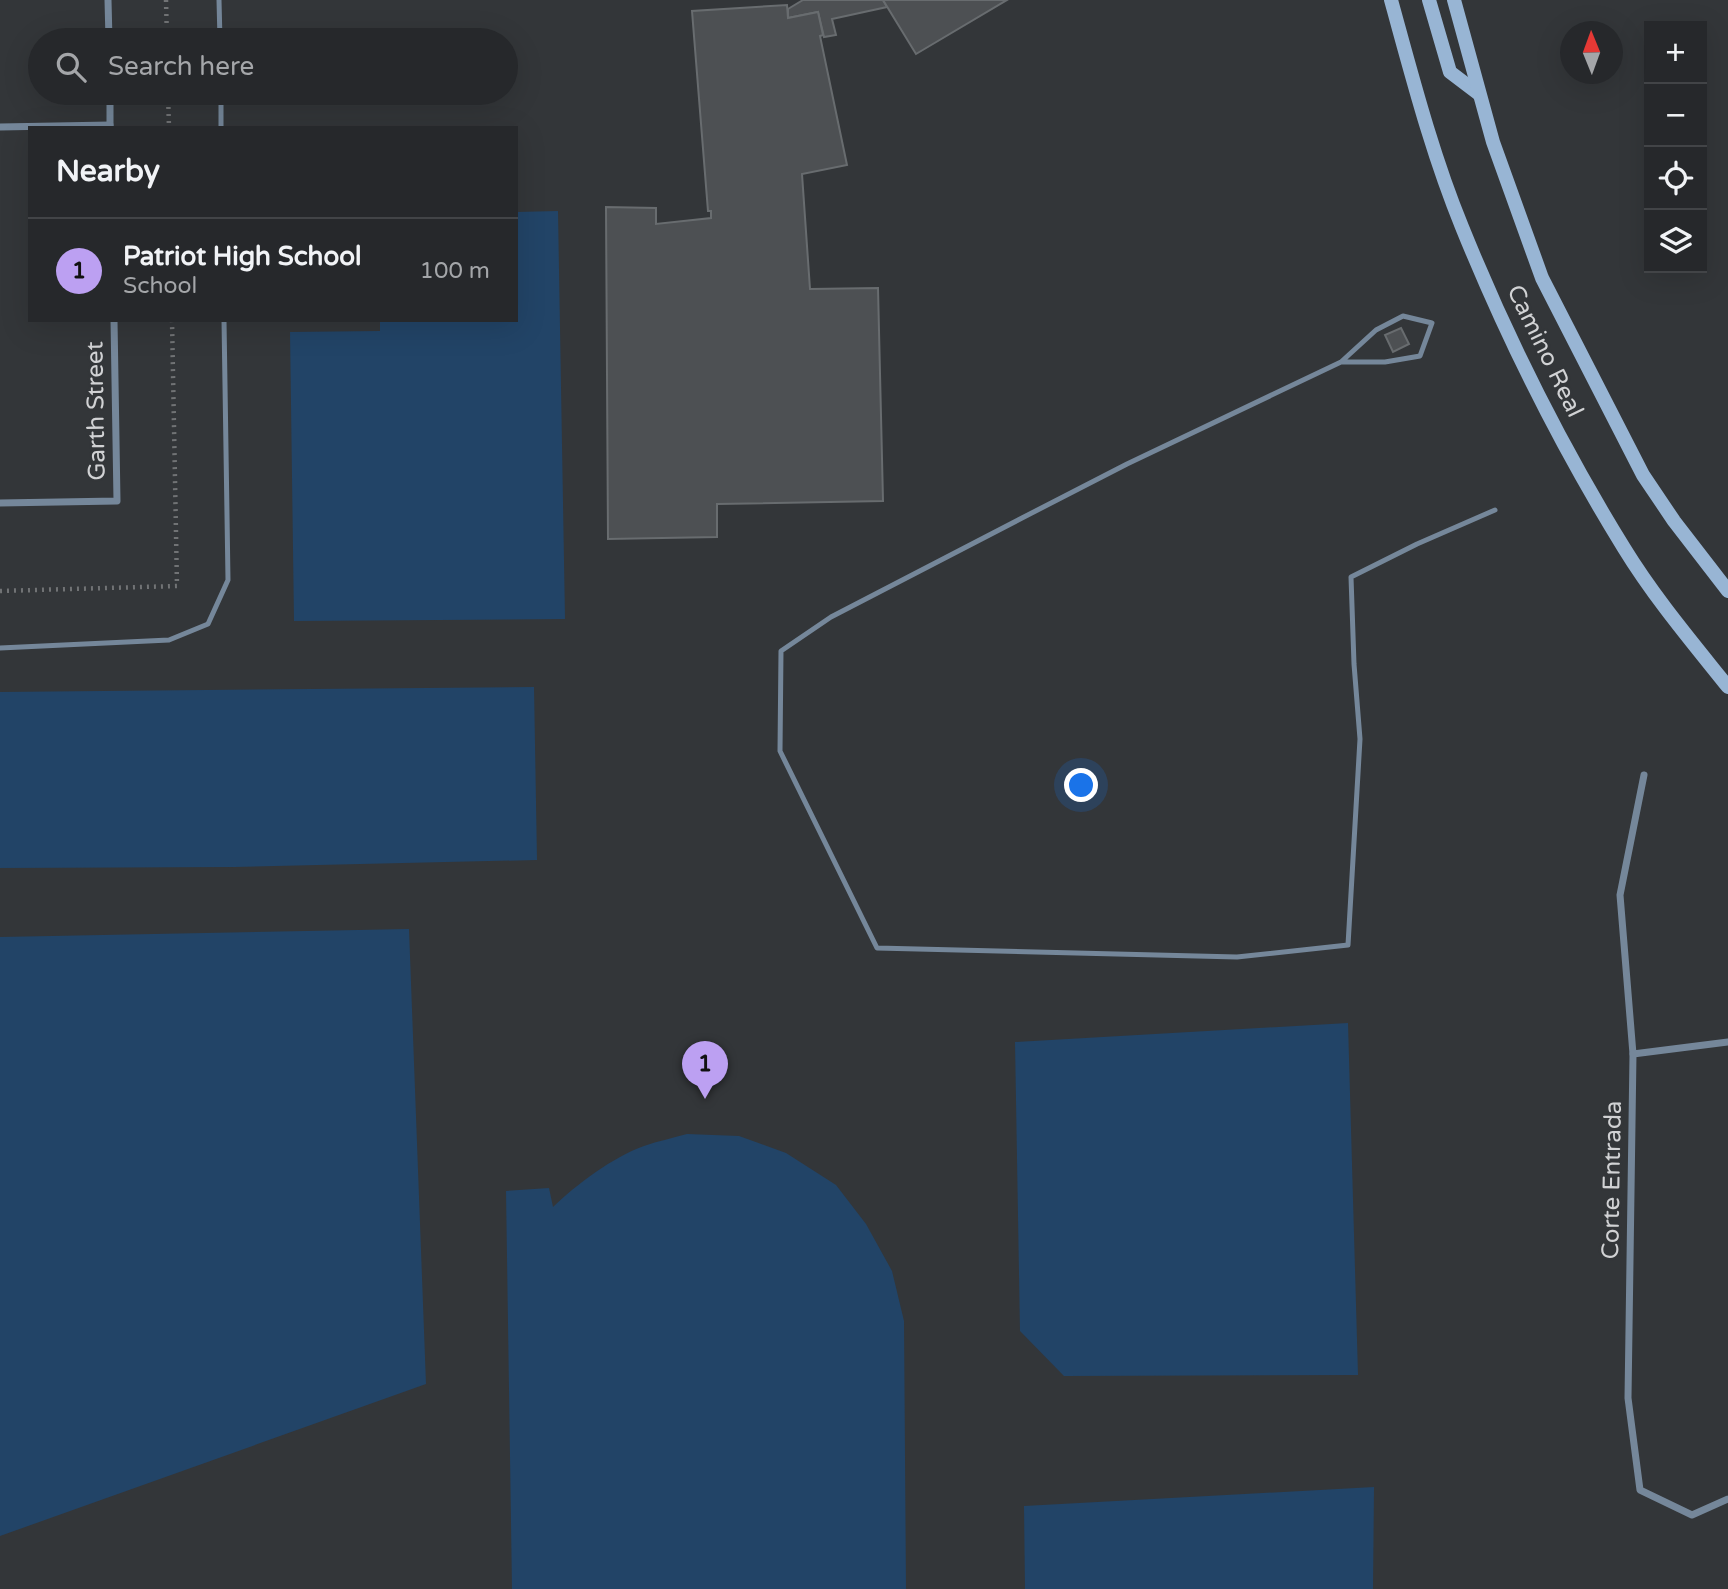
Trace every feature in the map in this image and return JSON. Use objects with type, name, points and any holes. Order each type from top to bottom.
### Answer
[{"type":"main road","name":"Camino Real","points":[[1391,0],[1419,104],[1461,226],[1546,412],[1625,549],[1678,625],[1728,687]]},
{"type":"main road","points":[[1429,0],[1450,72],[1479,94]]},
{"type":"main road","name":"Camino Real","points":[[1454,0],[1493,142],[1542,278],[1643,475],[1728,592]]},
{"type":"street","points":[[108,0],[109,28]]},
{"type":"street","points":[[110,105],[110,126]]},
{"type":"street","points":[[0,127],[28,127]]},
{"type":"street","name":"Garth Street","points":[[0,503],[117,501],[114,322]]},
{"type":"street","name":"Corte Entrada","points":[[1644,775],[1620,895],[1633,1054],[1628,1398],[1640,1490],[1692,1515],[1728,1499]]},
{"type":"street","points":[[1633,1054],[1728,1042]]},
{"type":"lane","points":[[219,0],[220,28]]},
{"type":"lane","points":[[221,105],[221,126]]},
{"type":"lane","points":[[1341,362],[1385,362],[1420,356],[1432,323],[1403,316],[1376,330],[1341,362],[1034,512],[831,617],[781,651],[780,751],[877,948],[1237,957],[1348,945],[1360,739],[1354,664],[1352,577],[1417,544],[1495,510]]},
{"type":"lane","points":[[0,648],[169,640],[208,624],[228,580],[224,322]]},
{"type":"path","points":[[166,0],[167,28]]},
{"type":"path","points":[[168,105],[169,126]]},
{"type":"path","points":[[0,591],[177,586],[172,322]]},
{"type":"shaded area","points":[[558,211],[565,619],[294,621],[290,332],[380,331],[380,322],[518,322],[518,212]]},
{"type":"shaded area","points":[[534,687],[537,860],[234,867],[0,868],[0,692]]},
{"type":"shaded area","points":[[409,929],[426,1384],[0,1536],[0,937]]},
{"type":"shaded area","points":[[1348,1023],[1358,1375],[1064,1376],[1020,1331],[1015,1042]]},
{"type":"shaded area","points":[[687,1134],[739,1136],[786,1153],[836,1185],[866,1224],[892,1271],[904,1321],[906,1589],[512,1589],[506,1191],[549,1188],[553,1207],[584,1180],[620,1157],[644,1146]]},
{"type":"shaded area","points":[[1374,1487],[1373,1589],[1025,1589],[1024,1506]]},
{"type":"building","points":[[803,0],[883,0],[887,7],[832,19],[836,35],[824,37],[818,12],[788,18],[788,9]]},
{"type":"building","points":[[883,0],[1007,0],[916,54]]},
{"type":"building","points":[[787,5],[788,18],[818,12],[823,35],[820,36],[847,165],[802,174],[810,289],[878,288],[883,501],[717,504],[717,537],[608,539],[606,207],[656,208],[656,224],[711,218],[711,211],[708,211],[692,11]]},
{"type":"building","points":[[1401,328],[1409,344],[1393,352],[1385,335]]},
{"type":"place","name":"Patriot High School","points":[[705,1099]]}]
